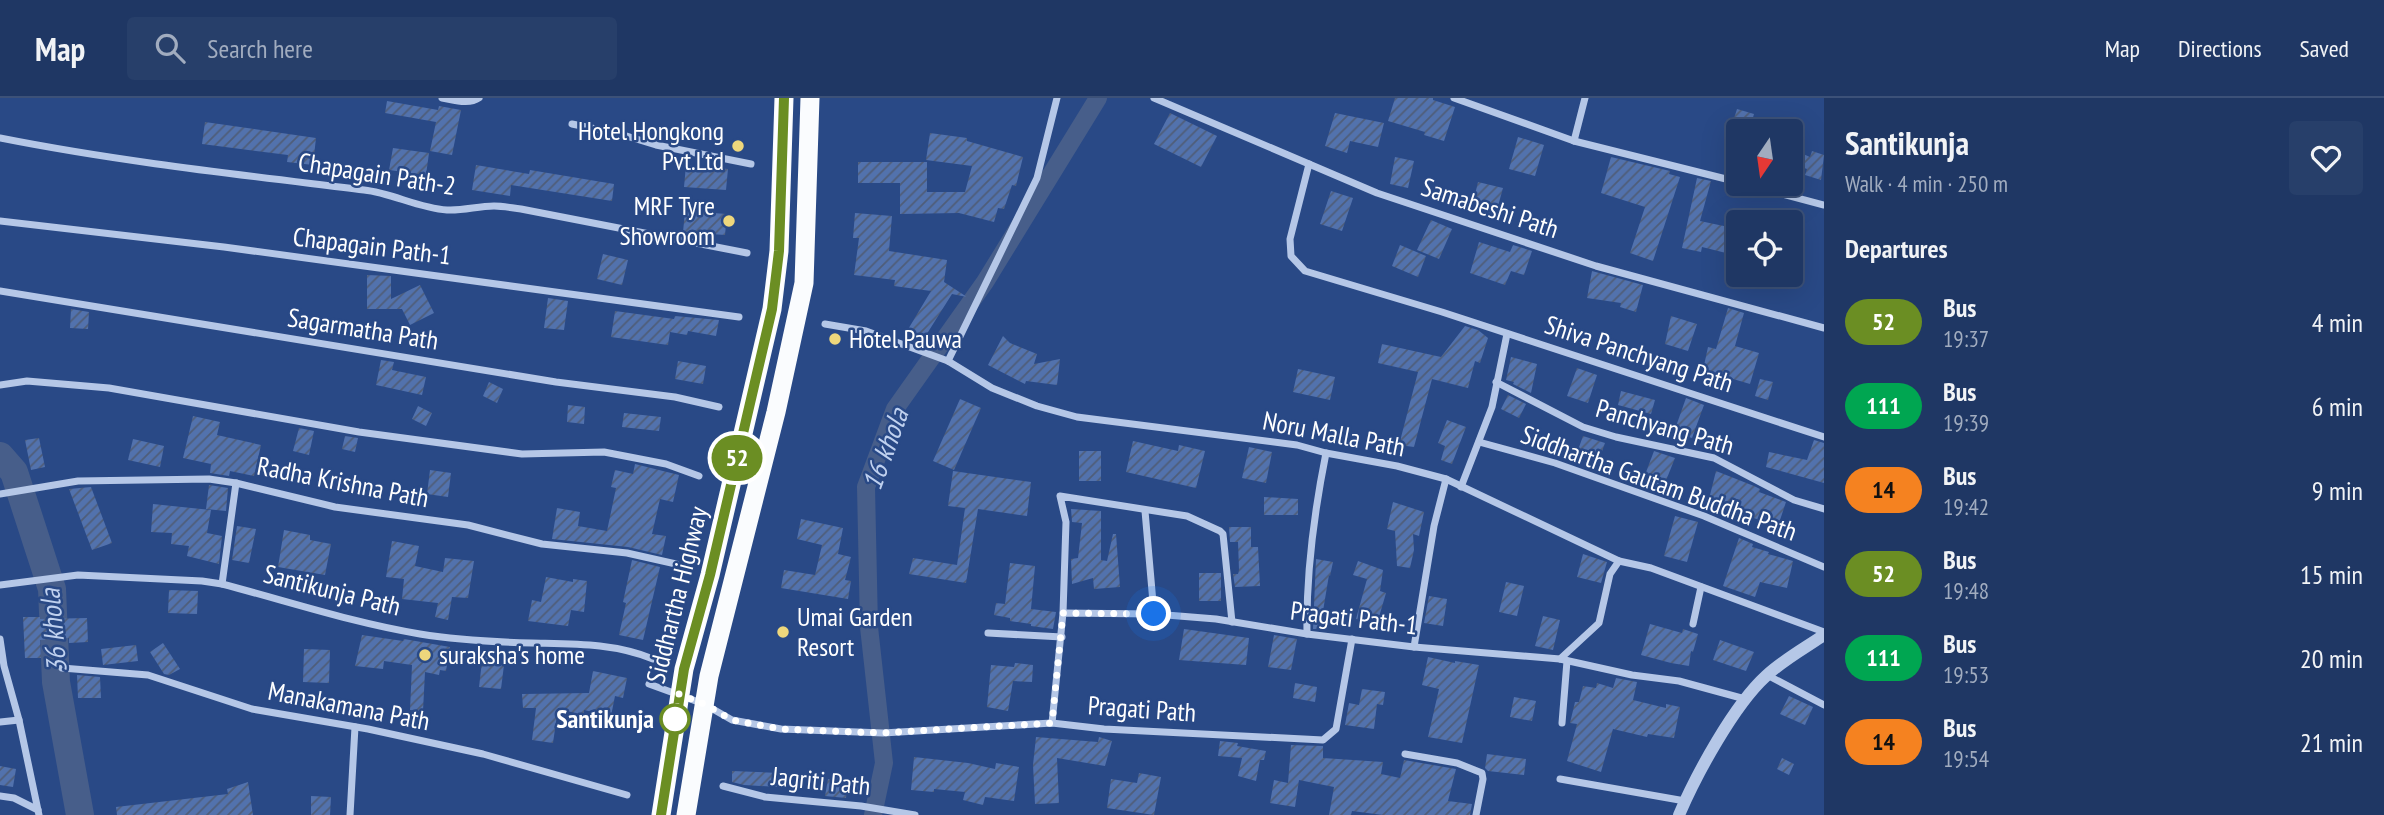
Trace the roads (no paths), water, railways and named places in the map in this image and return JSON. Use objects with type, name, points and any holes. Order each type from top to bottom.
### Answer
[{"type":"highway","name":"Siddhartha Highway","points":[[661,815],[679,694],[772,309],[779,251],[784,98]]},
{"type":"highway","name":"Siddhartha Highway","points":[[686,815],[709,676],[797,321],[804,283],[810,98]]},
{"type":"street","points":[[442,98],[461,101],[476,101],[480,98]]},
{"type":"street","points":[[948,361],[1038,178],[1058,98]]},
{"type":"street","name":"Samabeshi Path","points":[[1154,98],[1377,192],[1597,266],[1824,328]]},
{"type":"street","points":[[1454,98],[1574,141],[1726,179]]},
{"type":"street","points":[[1574,141],[1585,98]]},
{"type":"street","points":[[572,124],[656,145],[751,164]]},
{"type":"street","name":"Chapagain Path-2","points":[[0,138],[136,162],[368,190],[447,210],[493,206],[521,209],[747,253]]},
{"type":"street","name":"Shiva Panchyang Path","points":[[1309,164],[1290,239],[1291,256],[1305,271],[1442,312],[1824,437]]},
{"type":"street","points":[[1790,196],[1824,205]]},
{"type":"street","name":"Chapagain Path-1","points":[[0,221],[158,238],[738,317]]},
{"type":"street","name":"Sagarmatha Path","points":[[0,290],[556,382],[675,397],[719,407]]},
{"type":"street","name":"Noru Malla Path","points":[[825,324],[866,331],[948,361],[992,388],[1037,406],[1077,416],[1297,445],[1446,479],[1619,561],[1651,569],[1824,634]]},
{"type":"street","points":[[1461,487],[1492,407],[1507,334]]},
{"type":"street","points":[[0,385],[27,381],[109,388],[359,432],[522,454],[604,452],[666,464],[699,476]]},
{"type":"street","name":"Panchyang Path","points":[[1496,382],[1583,426],[1616,437],[1714,458],[1794,500],[1824,509]]},
{"type":"street","name":"Siddhartha Gautam Buddha Path","points":[[1479,442],[1555,463],[1691,511],[1824,567]]},
{"type":"street","points":[[1307,634],[1310,545],[1326,453]]},
{"type":"street","name":"Radha Krishna Path","points":[[0,494],[78,481],[209,479],[236,482],[335,507],[468,525],[542,544],[627,553],[676,564]]},
{"type":"street","points":[[1414,647],[1434,526],[1446,479]]},
{"type":"street","points":[[222,584],[236,482]]},
{"type":"street","points":[[1052,723],[1063,613],[1066,522],[1060,496],[1187,516],[1220,531],[1223,534],[1232,622]]},
{"type":"street","points":[[1145,510],[1154,614]]},
{"type":"street","points":[[1562,723],[1564,660],[1599,623],[1610,574],[1619,561]]},
{"type":"street","name":"Santikunja Path","points":[[0,585],[78,575],[222,584],[420,634],[481,641],[601,645],[653,660]]},
{"type":"street","points":[[1693,624],[1701,587]]},
{"type":"street","name":"Pragati Path-1","points":[[1063,613],[1154,614],[1414,647],[1564,660],[1632,675],[1679,681],[1745,699]]},
{"type":"street","points":[[988,633],[1062,637]]},
{"type":"street","points":[[1679,815],[1685,800],[1745,699],[1767,675],[1824,634]]},
{"type":"street","points":[[0,639],[2,666],[19,720],[39,813]]},
{"type":"street","name":"Pragati Path","points":[[649,684],[704,704],[732,720],[781,729],[883,733],[1052,723],[1104,729],[1323,740],[1336,729],[1352,639]]},
{"type":"street","name":"Manakamana Path","points":[[62,668],[149,675],[252,709],[483,754],[626,795]]},
{"type":"street","points":[[1767,675],[1824,705]]},
{"type":"street","points":[[0,722],[19,720]]},
{"type":"street","points":[[350,815],[355,727]]},
{"type":"street","points":[[1405,754],[1457,763],[1482,773],[1476,815]]},
{"type":"street","points":[[1560,779],[1685,800]]},
{"type":"street","name":"Jagriti Path","points":[[723,786],[765,797],[861,806],[915,815]]},
{"type":"street","points":[[0,796],[14,798],[39,813]]},
{"type":"waterway","name":"16 khola","points":[[873,815],[884,763],[869,627],[866,487],[895,409],[985,282],[1098,98]]},
{"type":"waterway","name":"36 khola","points":[[0,456],[14,472],[52,589],[56,682],[80,815]]},
{"type":"place","name":"Hotel Hongkong Pvt.Ltd","points":[[738,146]]},
{"type":"place","name":"MRF Tyre Showroom","points":[[729,221]]},
{"type":"place","name":"Hotel Pauwa","points":[[835,339]]},
{"type":"place","name":"Umai Garden Resort","points":[[783,632]]},
{"type":"place","name":"suraksha's home","points":[[425,655]]},
{"type":"place","name":"Santikunja","points":[[675,719]]}]
